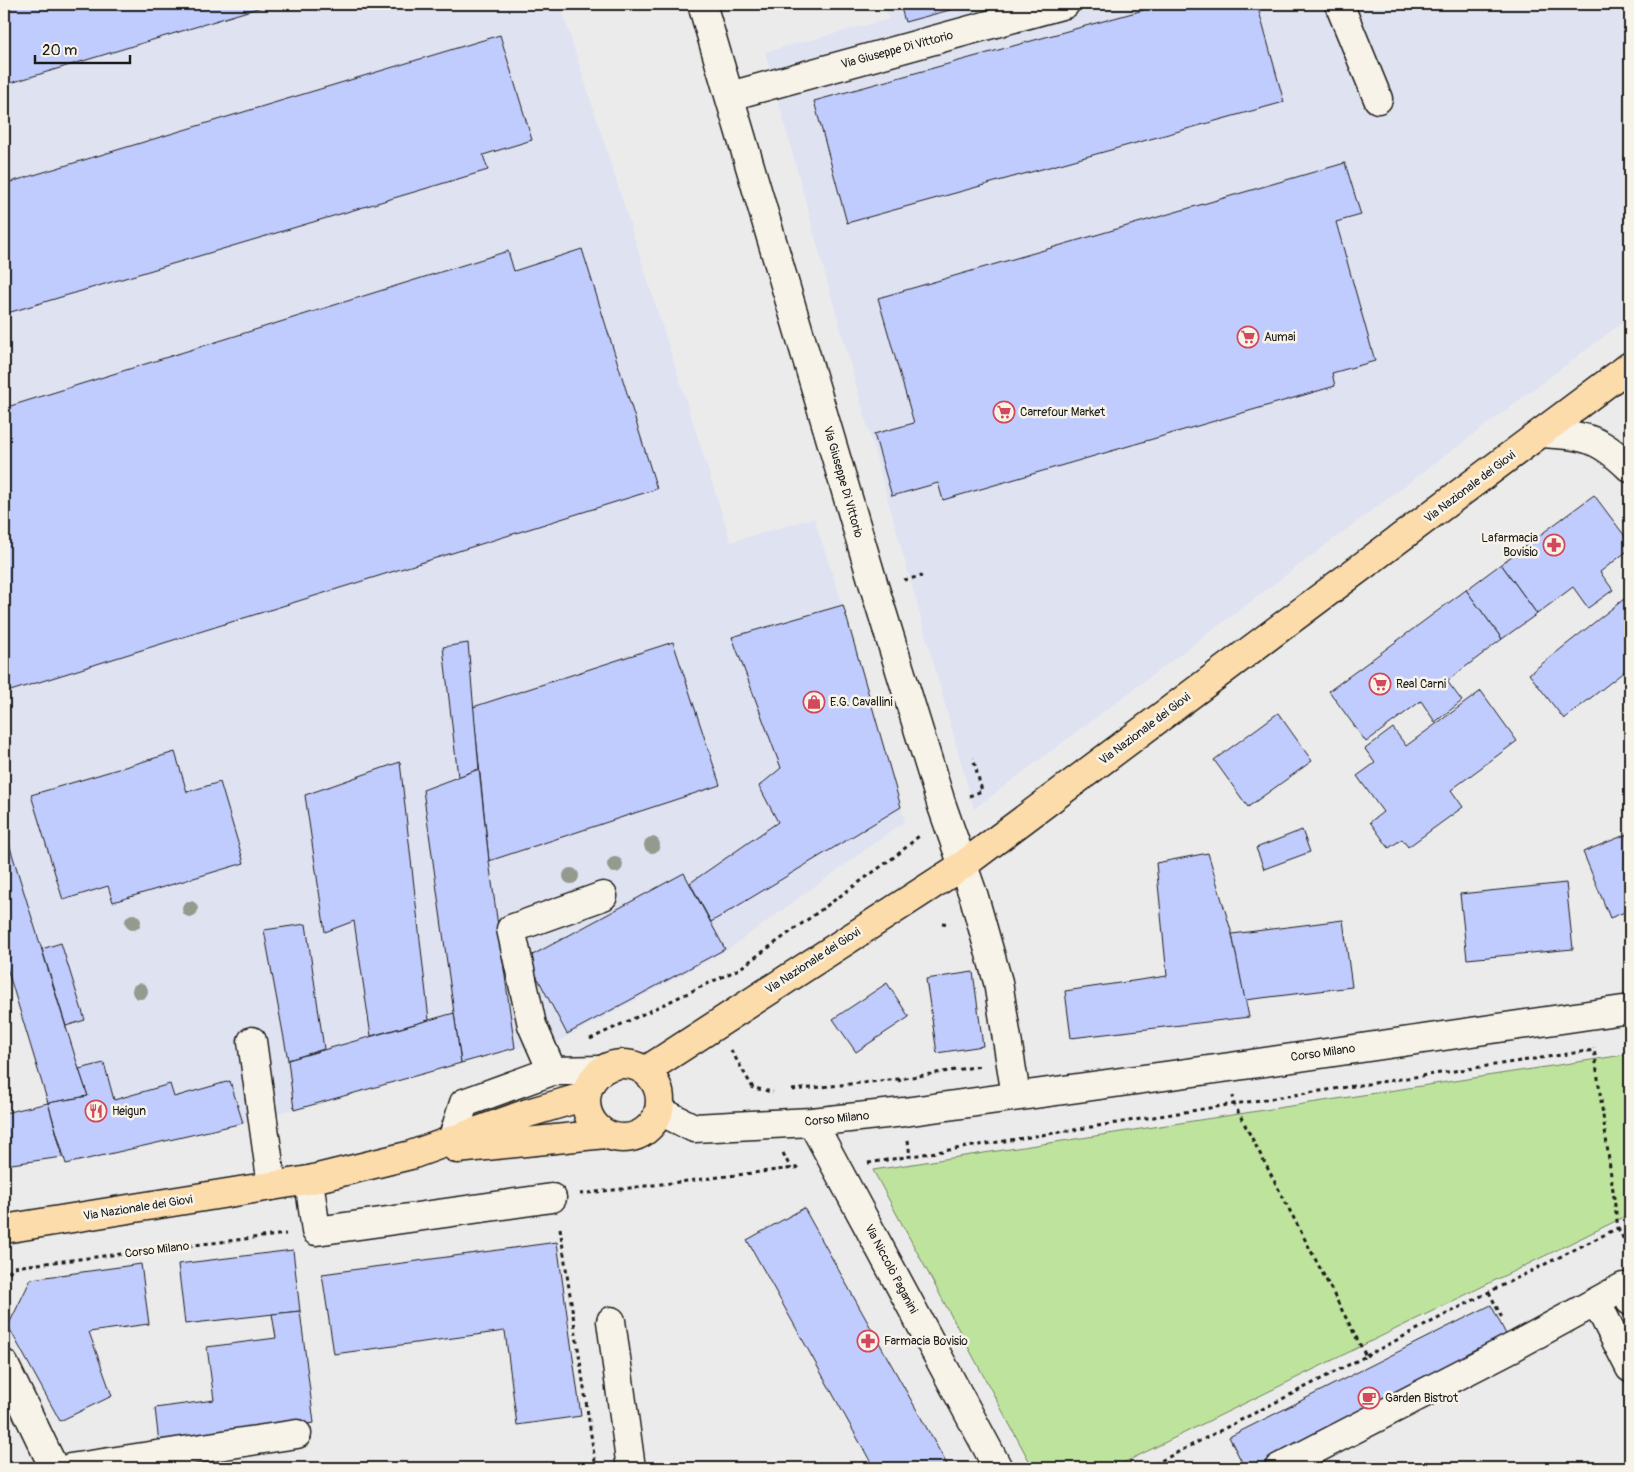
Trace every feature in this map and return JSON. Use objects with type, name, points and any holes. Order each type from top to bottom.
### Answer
[{"type":"main road","name":"Via Nazionale dei Giovi","points":[[645,1071],[963,865],[1543,433],[1630,366]]},
{"type":"main road","points":[[616,1065],[631,1065],[645,1071],[654,1078],[661,1100],[660,1111],[652,1126],[638,1136],[621,1139],[599,1130],[590,1118],[587,1110],[586,1096],[592,1081],[602,1070],[616,1065]]},
{"type":"main road","name":"Via Nazionale dei Giovi","points":[[4,1229],[309,1180],[411,1155],[528,1113],[586,1096]]},
{"type":"main road","name":"Via Nazionale dei Giovi","points":[[411,1155],[605,1134]]},
{"type":"street","name":"Via Giuseppe Di Vittorio","points":[[702,4],[874,586],[934,781],[963,865]]},
{"type":"street","name":"Via Giuseppe Di Vittorio","points":[[730,96],[1065,4]]},
{"type":"street","points":[[1339,4],[1378,98]]},
{"type":"street","points":[[1543,433],[1576,435],[1596,441],[1615,453],[1630,468]]},
{"type":"street","points":[[963,865],[998,982],[1016,1096]]},
{"type":"street","points":[[552,1071],[532,1024],[511,929],[603,896]]},
{"type":"street","name":"Corso Milano","points":[[660,1111],[694,1128],[812,1122],[904,1112],[1230,1067],[1630,1009]]},
{"type":"street","points":[[252,1041],[272,1186]]},
{"type":"street","points":[[452,1140],[464,1103],[552,1071],[602,1070]]},
{"type":"street","name":"Via Niccolò Paganini","points":[[812,1122],[998,1468]]},
{"type":"street","points":[[309,1180],[316,1231],[563,1196]]},
{"type":"street","points":[[1279,1468],[1515,1346],[1623,1287],[1629,1297],[1302,1468]]},
{"type":"street","points":[[1600,1312],[1630,1368]]},
{"type":"street","points":[[611,1321],[631,1468]]},
{"type":"street","points":[[4,1364],[54,1468]]},
{"type":"street","points":[[70,1468],[297,1434]]},
{"type":"path","points":[[586,1040],[739,969],[897,855]]},
{"type":"path","points":[[942,923],[954,925]]},
{"type":"path","points":[[1589,1014],[1618,1228],[1630,1252]]},
{"type":"path","points":[[728,1045],[753,1088],[776,1092]]},
{"type":"path","points":[[863,1164],[1234,1104],[1594,1050]]},
{"type":"path","points":[[910,1157],[899,1079],[986,1065]]},
{"type":"path","points":[[1230,1067],[1234,1104],[1366,1356]]},
{"type":"path","points":[[563,1196],[791,1169]]},
{"type":"path","points":[[559,1226],[596,1468]]},
{"type":"path","points":[[1147,1468],[1489,1292],[1618,1228]]},
{"type":"path","name":"Corso Milano","points":[[4,1279],[14,1267],[316,1231]]},
{"type":"shaded area","points":[[4,4],[560,4],[731,542],[814,518],[843,605],[905,821],[726,951],[554,1044],[515,1048],[243,1123],[66,1164],[4,958]]},
{"type":"shaded area","points":[[884,4],[1630,4],[1630,317],[974,809],[765,52],[889,19]]},
{"type":"green space","points":[[1630,1054],[1630,1214],[1113,1468],[1033,1468],[873,1170]]},
{"type":"building","points":[[4,4],[271,4],[4,85]]},
{"type":"building","points":[[900,4],[972,4],[905,22]]},
{"type":"building","points":[[1165,4],[1257,4],[1284,102],[847,223],[814,101]]},
{"type":"building","points":[[500,35],[532,140],[483,155],[488,170],[4,314],[4,184]]},
{"type":"building","points":[[1345,163],[1361,215],[1336,222],[1375,361],[1332,373],[1335,386],[943,500],[938,483],[892,496],[874,434],[914,423],[878,298]]},
{"type":"building","points":[[582,249],[657,489],[4,693],[4,408],[508,251],[514,271]]},
{"type":"building","points":[[1594,495],[1630,543],[1630,549],[1600,572],[1613,590],[1588,608],[1573,587],[1537,614],[1501,564]]},
{"type":"building","points":[[1501,564],[1537,614],[1502,639],[1466,590]]},
{"type":"building","points":[[1466,590],[1502,639],[1447,681],[1462,701],[1435,722],[1421,701],[1366,742],[1329,691]]},
{"type":"building","points":[[1624,599],[1630,608],[1630,667],[1564,719],[1529,674]]},
{"type":"building","name":"E.G. Cavallini","points":[[843,605],[901,807],[711,922],[690,883],[778,822],[759,786],[781,768],[732,637]]},
{"type":"building","points":[[673,642],[720,785],[489,861],[473,707]]},
{"type":"building","points":[[468,643],[479,769],[458,777],[443,647]]},
{"type":"building","points":[[1481,691],[1517,741],[1451,790],[1463,807],[1408,847],[1402,839],[1389,848],[1370,822],[1383,812],[1357,776],[1375,763],[1365,749],[1393,728],[1406,746]]},
{"type":"building","points":[[1278,713],[1312,761],[1248,807],[1214,760]]},
{"type":"building","points":[[175,752],[187,792],[220,782],[244,863],[113,902],[108,886],[63,900],[31,795]]},
{"type":"building","points":[[400,762],[429,1020],[371,1036],[354,921],[325,932],[305,795]]},
{"type":"building","points":[[479,769],[489,861],[515,1048],[461,1063],[423,790]]},
{"type":"building","points":[[4,828],[88,1096],[48,1103],[4,958]]},
{"type":"building","points":[[1302,830],[1310,852],[1264,869],[1256,848]]},
{"type":"building","points":[[1630,833],[1630,910],[1610,918],[1583,852]]},
{"type":"building","points":[[1208,853],[1232,934],[1249,1017],[1071,1038],[1065,991],[1167,976],[1156,863]]},
{"type":"building","points":[[684,873],[725,949],[567,1034],[527,958]]},
{"type":"building","points":[[1566,883],[1573,949],[1467,959],[1460,894]]},
{"type":"building","points":[[1343,920],[1352,987],[1245,1000],[1232,934]]},
{"type":"building","points":[[306,924],[324,1049],[288,1060],[264,930]]},
{"type":"building","points":[[61,943],[85,1020],[66,1026],[42,949]]},
{"type":"building","points":[[973,972],[983,1046],[937,1053],[926,979]]},
{"type":"building","points":[[887,983],[909,1017],[856,1052],[833,1019]]},
{"type":"building","points":[[454,1013],[461,1063],[294,1110],[288,1060]]},
{"type":"building","points":[[104,1063],[114,1100],[170,1084],[174,1097],[230,1081],[243,1123],[66,1164],[48,1103],[88,1096],[79,1069]]},
{"type":"building","points":[[48,1103],[63,1157],[4,1165],[4,1113]]},
{"type":"building","points":[[804,1208],[949,1468],[874,1468],[747,1240]]},
{"type":"building","points":[[557,1242],[581,1416],[517,1425],[505,1331],[334,1354],[322,1274]]},
{"type":"building","points":[[293,1250],[300,1311],[185,1324],[178,1264]]},
{"type":"building","points":[[141,1264],[149,1324],[89,1332],[112,1396],[60,1421],[8,1326],[31,1279]]},
{"type":"building","points":[[1491,1305],[1511,1344],[1265,1468],[1245,1468],[1229,1437]]},
{"type":"building","points":[[300,1311],[314,1423],[159,1443],[155,1408],[214,1400],[207,1347],[276,1338],[272,1314]]},
{"type":"place","name":"Aumai","points":[[1248,337]]},
{"type":"place","name":"Carrefour Market","points":[[1004,412]]},
{"type":"place","name":"Lafarmacia Bovisio","points":[[1554,545]]},
{"type":"place","name":"Real Carni","points":[[1380,684]]},
{"type":"place","name":"E.G. Cavallini","points":[[814,702]]},
{"type":"place","name":"Heigun","points":[[96,1111]]},
{"type":"place","name":"Farmacia Bovisio","points":[[868,1341]]},
{"type":"place","name":"Garden Bistrot","points":[[1369,1398]]}]
